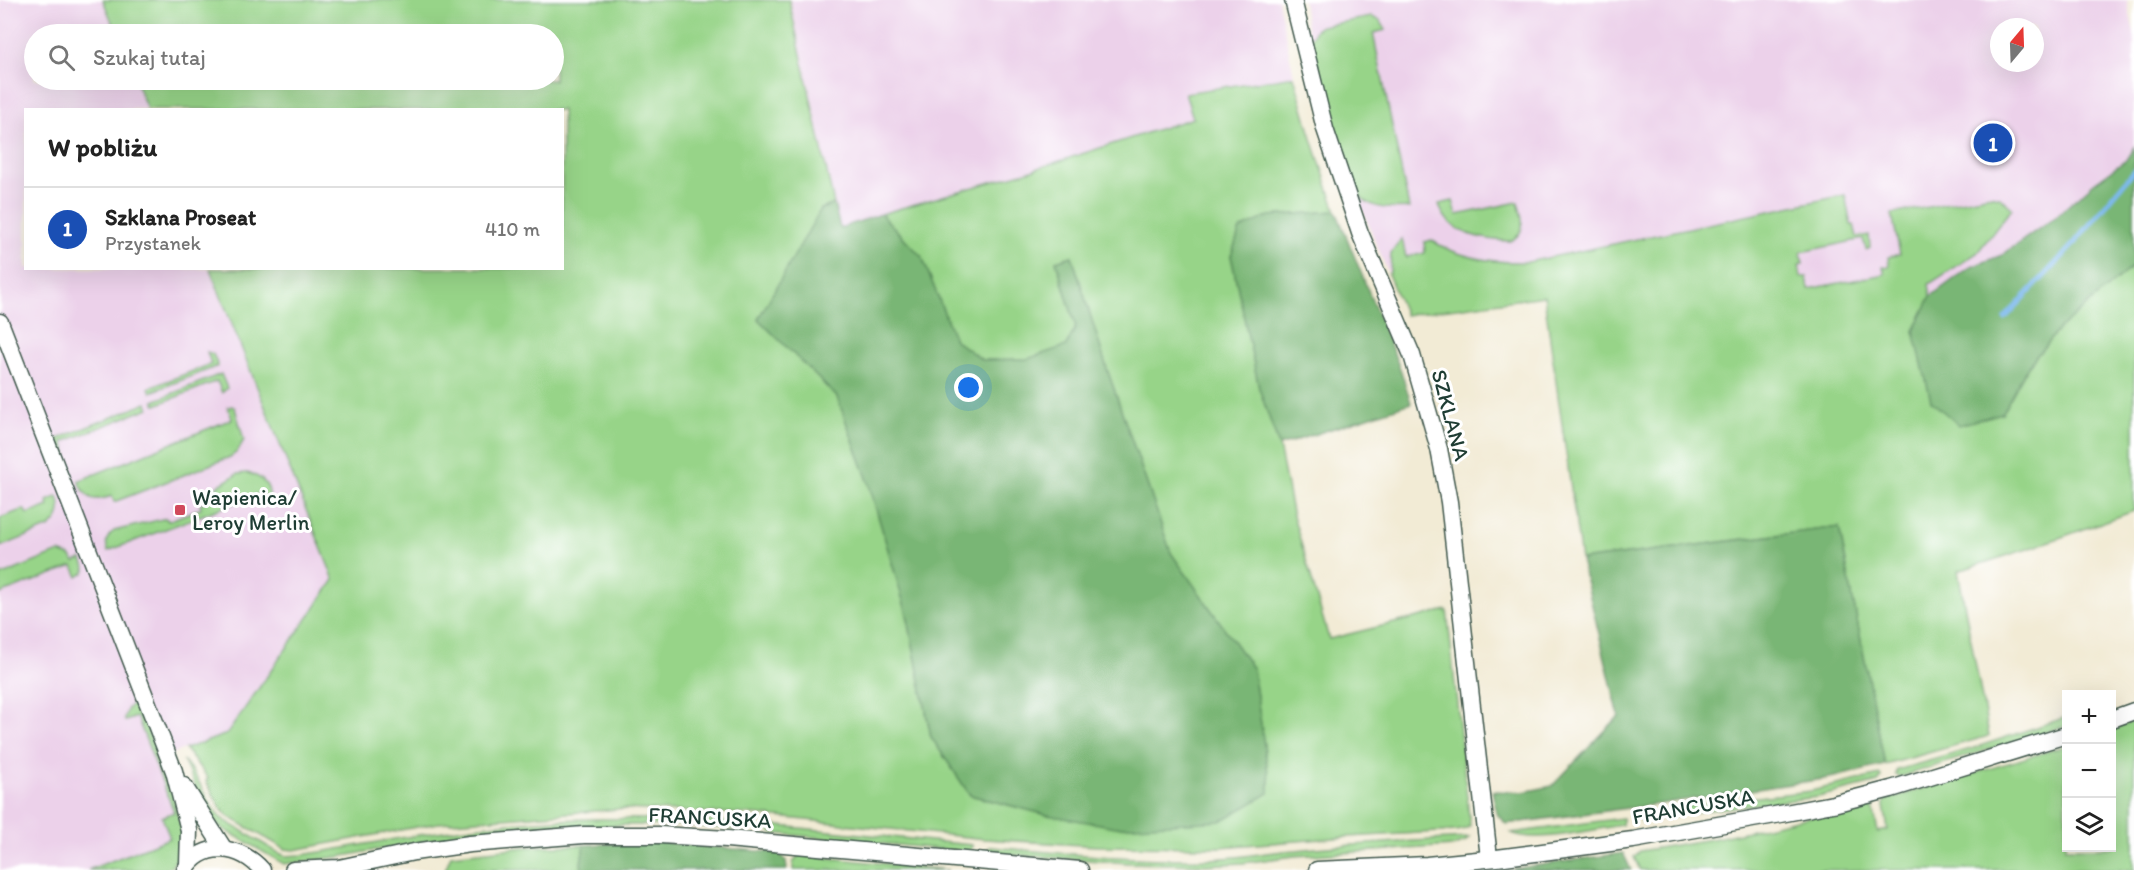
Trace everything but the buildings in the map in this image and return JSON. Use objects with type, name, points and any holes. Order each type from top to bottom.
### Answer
[{"type":"street","name":"SZKLANA","points":[[1293,0],[1328,140],[1360,233],[1412,355],[1439,449],[1449,502],[1490,858]]},
{"type":"street","points":[[0,322],[174,771],[189,830],[186,867]]},
{"type":"street","points":[[2116,718],[2134,711]]},
{"type":"street","name":"FRANCUSKA","points":[[1317,870],[1427,865],[1633,840],[1833,804],[1891,789],[2062,737]]},
{"type":"street","points":[[174,771],[224,849]]},
{"type":"street","name":"FRANCUSKA","points":[[293,870],[336,869],[414,852],[470,844],[584,835],[727,838],[1080,870]]},
{"type":"street","points":[[186,867],[198,856],[210,850],[224,849],[239,852],[253,860],[262,870]]},
{"type":"shaded area","points":[[0,0],[103,0],[113,24],[24,24],[24,90],[139,90],[147,108],[24,108],[24,270],[210,270],[334,580],[227,734],[159,758],[180,821],[172,866],[164,870],[0,870]]},
{"type":"shaded area","points":[[790,0],[1278,0],[1294,76],[1185,93],[1193,118],[1029,171],[840,228]]},
{"type":"shaded area","points":[[1303,0],[2127,0],[2134,33],[2134,147],[2126,160],[2094,183],[2054,218],[2002,255],[1969,268],[1814,404],[1754,256],[1405,315],[1355,191],[1334,129],[1306,22]]},
{"type":"green space","points":[[103,0],[789,0],[834,204],[821,209],[759,319],[837,397],[867,478],[907,614],[931,737],[970,795],[1047,815],[1268,793],[1269,780],[1253,669],[1171,553],[1107,369],[1072,256],[1056,261],[1076,327],[1066,347],[1028,359],[982,360],[955,340],[922,257],[881,214],[1029,171],[1193,118],[1185,93],[1294,76],[1336,211],[1269,216],[1231,256],[1259,388],[1279,446],[1292,512],[1329,639],[1447,610],[1470,826],[1457,831],[1220,847],[1097,846],[985,839],[749,814],[621,809],[438,823],[294,850],[285,849],[229,817],[221,809],[206,781],[208,778],[185,749],[227,734],[334,580],[210,270],[564,270],[564,108],[147,108],[139,90],[564,90],[564,24],[113,24]]},
{"type":"green space","points":[[1372,17],[1380,20],[1386,30],[1373,33],[1409,208],[1392,209],[1375,206],[1364,200],[1356,190],[1340,150],[1311,39],[1315,30],[1321,26]]},
{"type":"green space","points":[[2134,147],[2134,265],[2059,329],[2028,366],[2002,413],[1959,425],[1931,401],[1914,331],[1931,296],[1969,268],[2002,255],[2054,218],[2094,183],[2126,160]]},
{"type":"green space","points":[[1845,195],[1851,225],[1854,225],[1857,237],[1869,235],[1870,248],[1866,250],[1863,239],[1801,252],[1803,264],[1799,265],[1801,277],[1807,277],[1809,289],[1885,274],[1883,267],[1889,266],[1888,257],[1900,254],[1892,214],[1991,195],[2000,197],[2012,208],[1977,253],[1929,284],[1931,296],[1914,331],[2002,413],[2028,366],[2059,329],[2134,265],[2134,511],[2034,547],[1958,571],[1989,736],[1885,765],[1839,527],[1581,560],[1544,296],[1405,315],[1388,274],[1391,253],[1402,239],[1406,257],[1425,253],[1424,242],[1431,240],[1465,256],[1503,262],[1528,262]]},
{"type":"green space","points":[[1453,201],[1457,215],[1518,202],[1522,219],[1519,234],[1510,241],[1478,237],[1458,229],[1443,214],[1439,204]]},
{"type":"green space","points":[[834,204],[840,228],[881,214],[922,257],[955,340],[982,360],[1027,359],[1066,346],[1076,327],[1056,261],[1072,256],[1107,369],[1171,553],[1253,669],[1269,793],[1221,821],[1116,827],[1047,815],[970,795],[931,737],[907,614],[867,478],[837,397],[758,319],[821,209]]},
{"type":"green space","points":[[1336,211],[1401,371],[1411,403],[1279,446],[1259,388],[1231,256],[1240,229],[1269,216]]},
{"type":"green space","points":[[207,352],[213,354],[218,366],[151,392],[149,388],[211,364]]},
{"type":"green space","points":[[221,374],[227,388],[222,393],[217,381],[156,405],[154,401]]},
{"type":"green space","points":[[147,403],[149,408],[63,442],[67,453],[60,452],[55,440]]},
{"type":"green space","points":[[228,407],[235,408],[244,440],[237,452],[230,457],[114,502],[112,496],[95,499],[87,496],[78,481],[232,419]]},
{"type":"green space","points":[[247,473],[265,483],[269,492],[267,504],[263,492],[108,551],[107,540],[114,531],[166,518],[168,521],[201,508],[200,504],[210,499],[208,492],[237,474]]},
{"type":"green space","points":[[58,496],[60,513],[50,527],[0,547],[0,518],[24,509],[27,514],[49,506],[47,501]]},
{"type":"green space","points":[[1839,527],[1885,765],[1830,778],[1506,824],[1497,814],[1492,791],[1523,792],[1552,786],[1619,716],[1581,560]]},
{"type":"green space","points":[[59,552],[70,556],[75,562],[82,559],[86,570],[84,573],[78,577],[73,566],[0,594],[0,576]]},
{"type":"green space","points":[[132,705],[137,706],[140,710],[173,796],[183,836],[181,851],[172,866],[164,870],[88,870],[170,838],[162,817],[174,812],[137,717],[125,721],[124,718],[128,708]]},
{"type":"green space","points":[[2062,718],[2062,727],[1899,777],[1896,775],[1897,770],[1971,749]]},
{"type":"green space","points":[[2134,721],[2134,870],[1640,870],[1634,857],[1640,851],[1717,838],[1868,804],[1873,806],[1878,832],[1888,830],[1885,800],[2062,747],[2062,852],[2116,852],[2116,728]]},
{"type":"green space","points":[[183,760],[194,773],[221,818],[285,856],[510,823],[571,819],[631,819],[753,824],[750,830],[678,825],[618,825],[508,830],[446,837],[338,857],[284,864],[220,827],[202,801]]},
{"type":"green space","points":[[1880,775],[1882,777],[1878,782],[1818,797],[1700,811],[1641,822],[1639,817],[1678,808],[1811,791]]},
{"type":"green space","points":[[1622,818],[1622,825],[1565,835],[1535,837],[1512,833]]},
{"type":"green space","points":[[769,825],[972,845],[971,852],[771,833]]},
{"type":"green space","points":[[1469,838],[1454,846],[1294,856],[1243,863],[1205,865],[1128,863],[988,853],[987,850],[990,847],[1127,858],[1209,859],[1339,846]]},
{"type":"green space","points":[[658,842],[780,853],[786,861],[787,870],[582,870],[584,845]]},
{"type":"green space","points":[[584,845],[582,870],[445,870],[451,855],[524,847]]},
{"type":"green space","points":[[1623,853],[1631,870],[1513,870],[1513,869]]},
{"type":"green space","points":[[799,855],[948,870],[793,870],[793,863]]},
{"type":"waterway","points":[[2005,318],[2072,246],[2134,171]]},
{"type":"place","name":"Szklana Proseat","points":[[1993,143]]},
{"type":"place","name":"Wapienica/ Leroy Merlin","points":[[180,510]]}]
